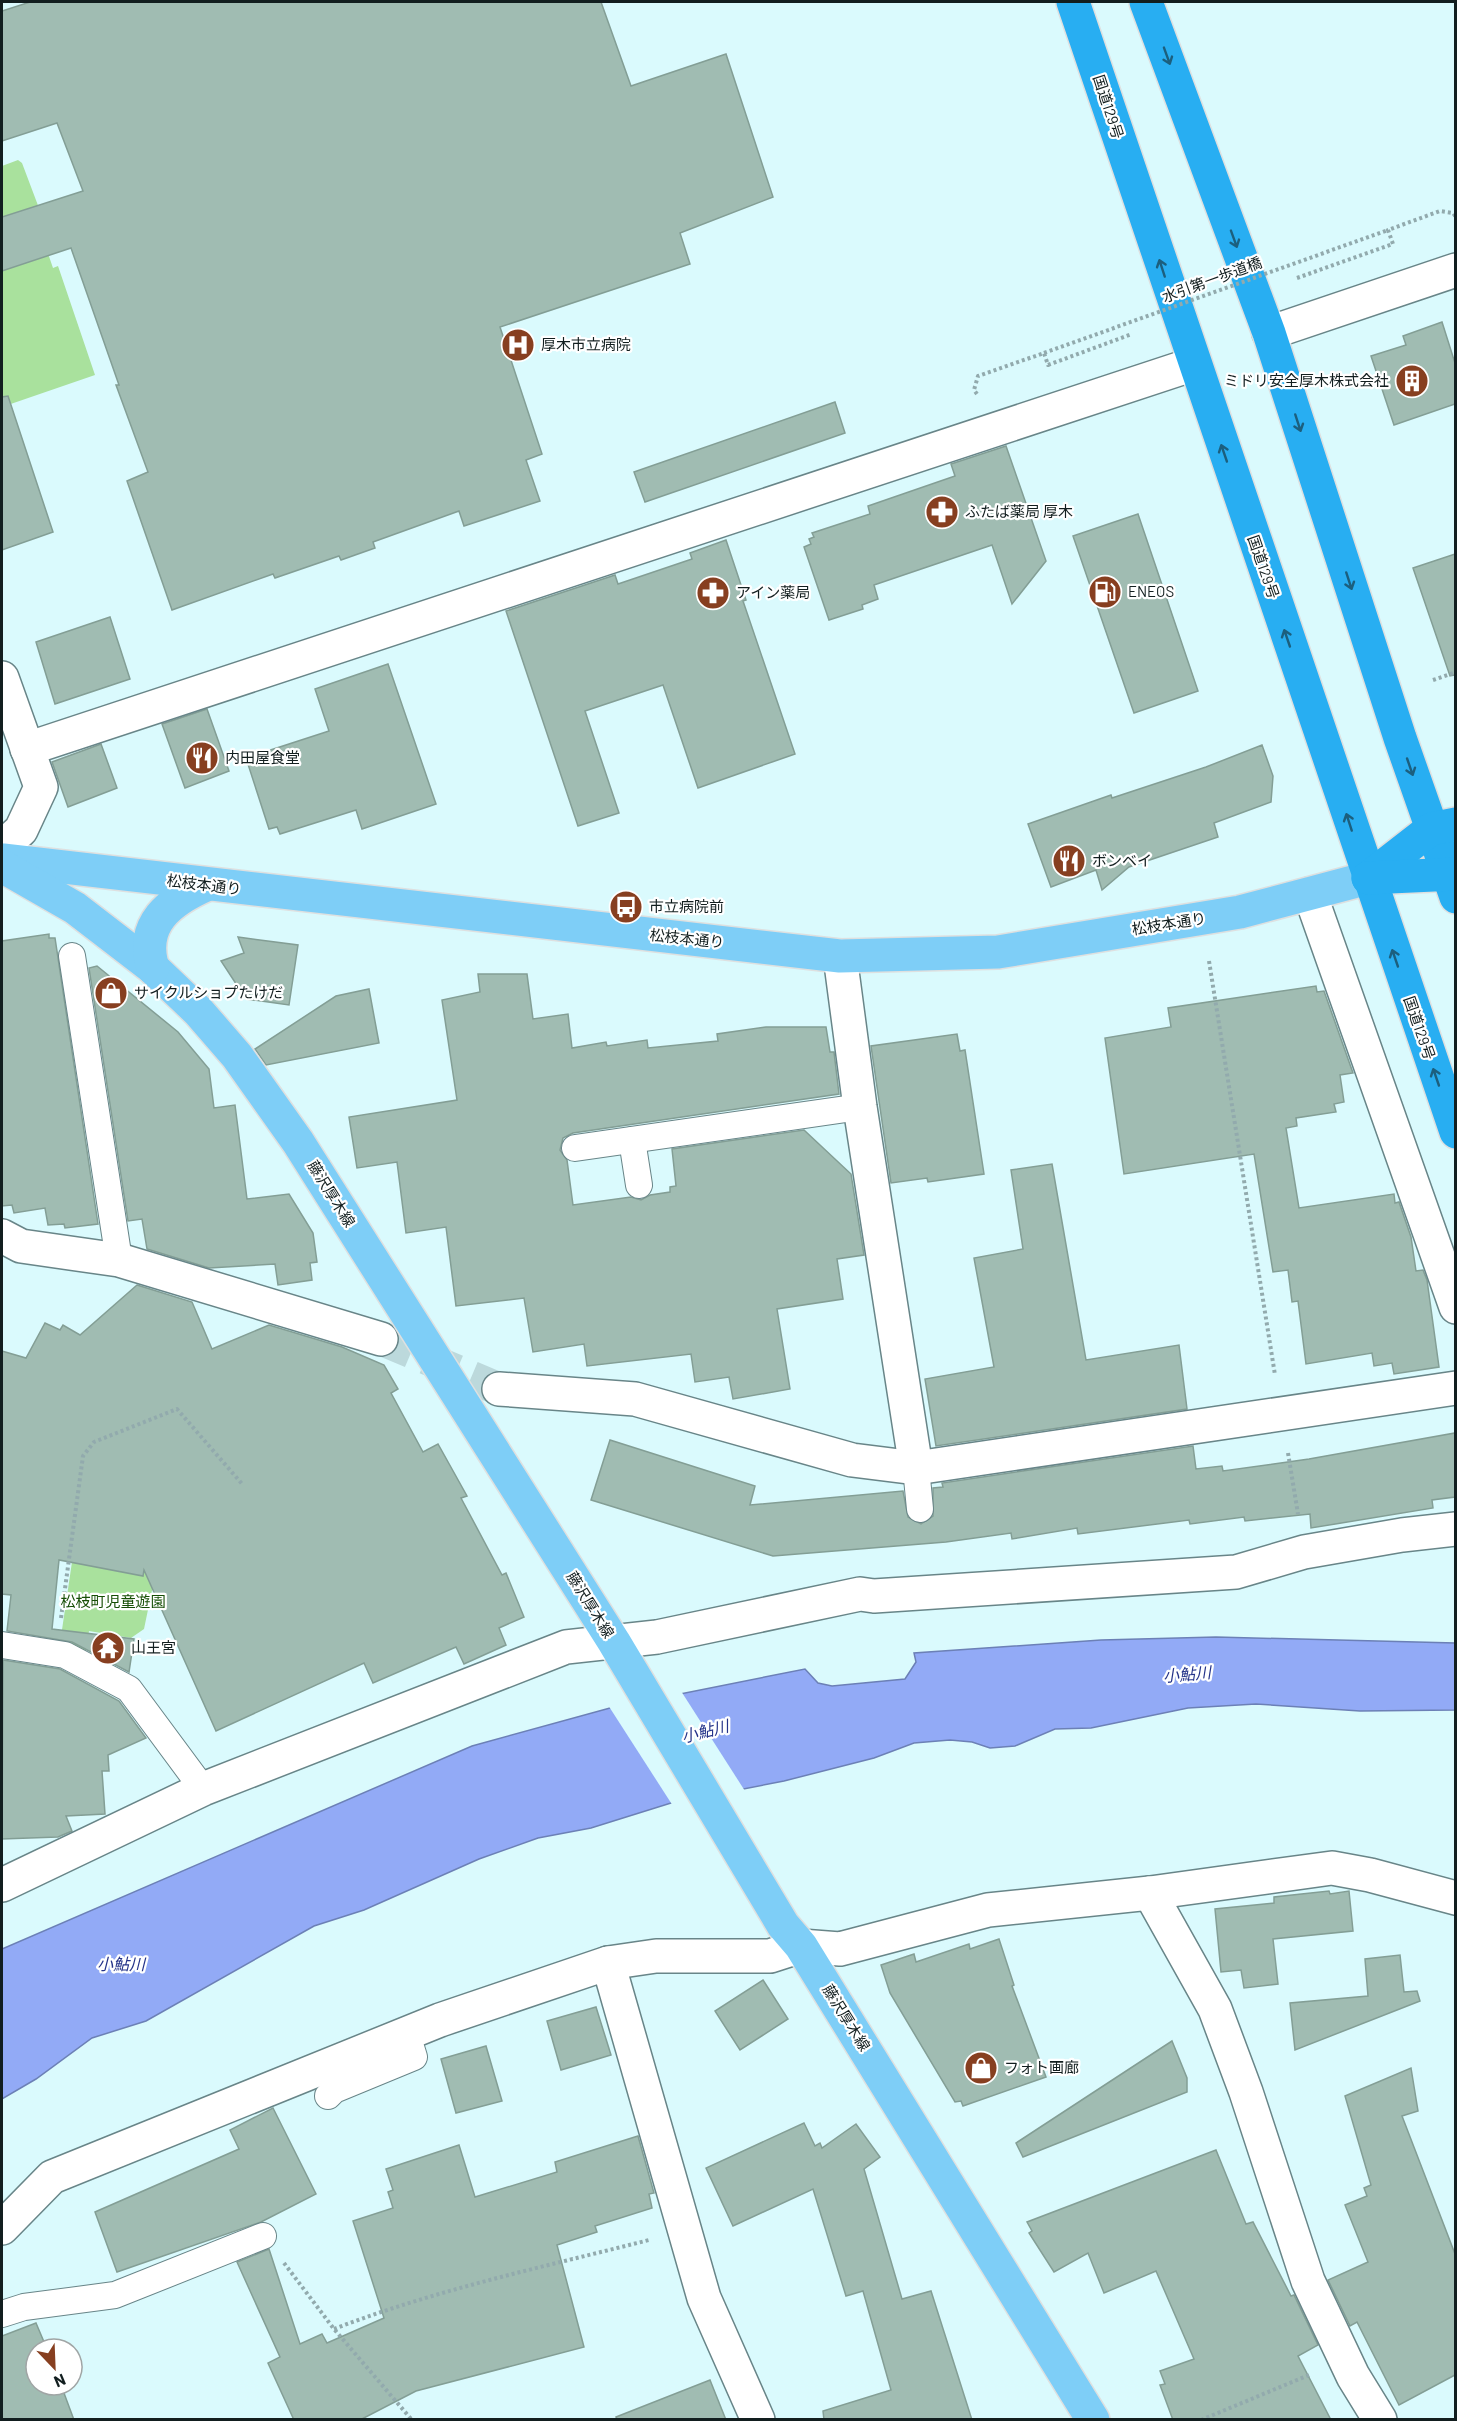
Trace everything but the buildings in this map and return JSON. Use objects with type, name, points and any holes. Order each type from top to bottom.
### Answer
[{"type":"highway","name":"国道129号","points":[[1073,2],[1455,1132]]},
{"type":"highway","points":[[1146,2],[1269,333],[1450,858]]},
{"type":"highway","points":[[1368,878],[1450,858]]},
{"type":"highway","points":[[1368,878],[1450,858]]},
{"type":"main road","name":"松枝本通り","points":[[2,860],[840,956],[998,952],[1229,914],[1368,878]]},
{"type":"main road","name":"藤沢厚木線","points":[[2,866],[75,908],[153,968],[198,1011],[237,1056],[298,1142],[618,1649],[792,1936],[1093,2420]]},
{"type":"main road","points":[[153,968],[148,945],[160,915],[178,898],[206,885]]},
{"type":"street","points":[[1269,333],[1455,270]]},
{"type":"street","points":[[27,749],[1194,364]]},
{"type":"street","points":[[2,678],[41,787],[21,830],[2,847]]},
{"type":"street","points":[[1310,894],[1455,1307]]},
{"type":"street","points":[[840,956],[860,1107],[916,1468]]},
{"type":"street","points":[[2,1236],[21,1246],[118,1260],[381,1339]]},
{"type":"street","points":[[499,1389],[635,1399],[852,1460],[916,1468],[1455,1388]]},
{"type":"street","points":[[2,1885],[203,1789],[566,1647],[618,1649],[657,1637],[860,1594],[874,1596],[1236,1572],[1304,1552],[1402,1535],[1455,1529]]},
{"type":"street","points":[[2,2228],[52,2177],[407,2034],[608,1963],[656,1956],[770,1956],[792,1936],[840,1949],[988,1910],[1150,1893],[1332,1868],[1370,1875],[1455,1898]]},
{"type":"street","points":[[1150,1893],[1215,2008],[1246,2092],[1308,2281],[1346,2359],[1380,2420]]},
{"type":"street","points":[[608,1963],[704,2298],[758,2420]]},
{"type":"lane","points":[[72,956],[118,1260]]},
{"type":"lane","points":[[575,1148],[860,1107]]},
{"type":"lane","points":[[632,1140],[639,1185]]},
{"type":"lane","points":[[916,1468],[920,1509]]},
{"type":"lane","points":[[2,1645],[65,1655],[129,1689],[203,1789]]},
{"type":"lane","points":[[328,2096],[334,2090],[414,2057],[407,2034]]},
{"type":"lane","points":[[2,2314],[24,2307],[116,2295],[264,2236]]},
{"type":"path","name":"水引第一歩道橋","points":[[1132,334],[1048,365],[1044,353],[1440,211],[1453,213],[1455,217]]},
{"type":"path","points":[[1297,278],[1393,244],[1388,230]]},
{"type":"path","points":[[1433,680],[1455,672]]},
{"type":"path","points":[[1209,961],[1304,1552]]},
{"type":"path","points":[[56,1654],[83,1456],[94,1442],[177,1409],[243,1485]]},
{"type":"path","points":[[333,2329],[372,2314],[478,2283],[684,2231]]},
{"type":"path","points":[[264,2236],[333,2329],[412,2420]]},
{"type":"path","points":[[1201,2420],[1346,2359]]},
{"type":"green space","points":[[18,160],[22,163],[48,232],[42,236],[53,268],[58,266],[95,375],[2,407],[2,166]]},
{"type":"green space","name":"松枝町児童遊園","points":[[162,1542],[144,1629],[131,1638],[89,1631],[85,1658],[59,1650],[72,1562]]},
{"type":"water","name":"小鮎川","points":[[1216,1637],[1455,1643],[1455,1710],[1360,1711],[1256,1704],[1188,1708],[1091,1728],[1055,1729],[1015,1746],[990,1748],[972,1742],[950,1740],[914,1743],[874,1758],[784,1781],[671,1803],[591,1828],[538,1838],[479,1859],[364,1910],[314,1926],[146,2021],[92,2038],[36,2079],[2,2099],[2,1949],[472,1746],[610,1708],[805,1669],[818,1683],[832,1686],[905,1679],[916,1662],[914,1653],[1101,1640]]},
{"type":"pier","points":[[681,1691],[745,1791],[673,1806],[608,1705]]},
{"type":"tunnel","points":[[381,1339],[499,1389]]},
{"type":"place","name":"厚木市立病院","points":[[518,345]]},
{"type":"place","name":"ミドリ安全厚木株式会社","points":[[1412,381]]},
{"type":"place","name":"ふたば薬局 厚木","points":[[942,512]]},
{"type":"place","name":"ENEOS","points":[[1105,592]]},
{"type":"place","name":"アイン薬局","points":[[713,593]]},
{"type":"place","name":"内田屋食堂","points":[[202,758]]},
{"type":"place","name":"ボンベイ","points":[[1069,861]]},
{"type":"place","name":"市立病院前","points":[[626,907]]},
{"type":"place","name":"サイクルショプたけだ","points":[[111,993]]},
{"type":"place","name":"山王宮","points":[[108,1648]]},
{"type":"place","name":"フォト画廊","points":[[981,2068]]}]
